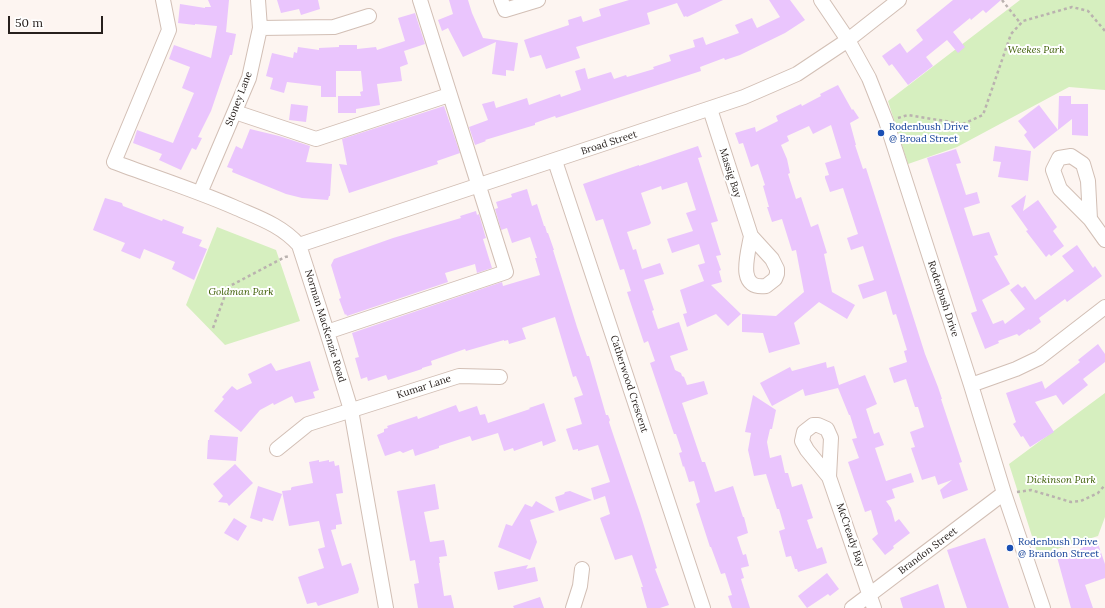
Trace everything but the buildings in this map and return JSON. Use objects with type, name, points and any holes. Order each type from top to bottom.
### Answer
[{"type":"street","name":"Norman MacKenzie Road","points":[[163,0],[169,30],[114,162],[200,193],[280,228],[291,235],[301,250],[350,410],[386,608]]},
{"type":"street","name":"Stoney Lane","points":[[200,193],[249,78],[260,28],[258,0]]},
{"type":"street","points":[[327,332],[506,272],[420,0]]},
{"type":"street","points":[[501,0],[505,10],[538,0]]},
{"type":"street","name":"Rodenbush Drive","points":[[821,0],[848,40],[869,78],[886,121],[1004,493],[1043,608]]},
{"type":"street","name":"Broad Street","points":[[301,250],[479,185],[744,97],[796,74],[848,40],[899,0]]},
{"type":"street","points":[[260,28],[334,26],[368,16]]},
{"type":"street","points":[[235,112],[316,139],[450,95]]},
{"type":"street","name":"Massig Bay","points":[[710,109],[751,236]]},
{"type":"street","name":"Catherwood Crescent","points":[[555,160],[703,608]]},
{"type":"street","points":[[1090,220],[1105,240]]},
{"type":"street","points":[[971,385],[1016,369],[1039,358],[1105,307]]},
{"type":"street","name":"Kumar Lane","points":[[277,449],[308,424],[350,410],[459,376],[500,377]]},
{"type":"street","name":"McCready Bay","points":[[829,477],[874,608]]},
{"type":"street","name":"Brandon Street","points":[[852,608],[1004,493]]},
{"type":"street","points":[[573,608],[580,586],[582,569]]},
{"type":"path","points":[[1002,0],[1021,24]]},
{"type":"path","points":[[886,121],[908,115],[963,124],[983,115],[1011,34],[1023,21],[1072,7],[1088,11],[1105,31]]},
{"type":"path","points":[[213,328],[228,287],[301,250]]},
{"type":"path","points":[[1004,493],[1031,490],[1071,502],[1081,501],[1098,493],[1105,485]]},
{"type":"green space","name":"Weekes Park","points":[[1020,0],[1105,0],[1105,90],[1069,87],[957,147],[908,164],[888,101]]},
{"type":"green space","name":"Goldman Park","points":[[217,227],[276,250],[300,321],[225,345],[186,305]]},
{"type":"green space","name":"Dickinson Park","points":[[1105,393],[1105,517],[1098,536],[1038,555],[1009,464]]},
{"type":"place","name":"Rodenbush Drive @ Broad Street","points":[[881,133]]},
{"type":"place","name":"Rodenbush Drive @ Brandon Street","points":[[1010,548]]}]
